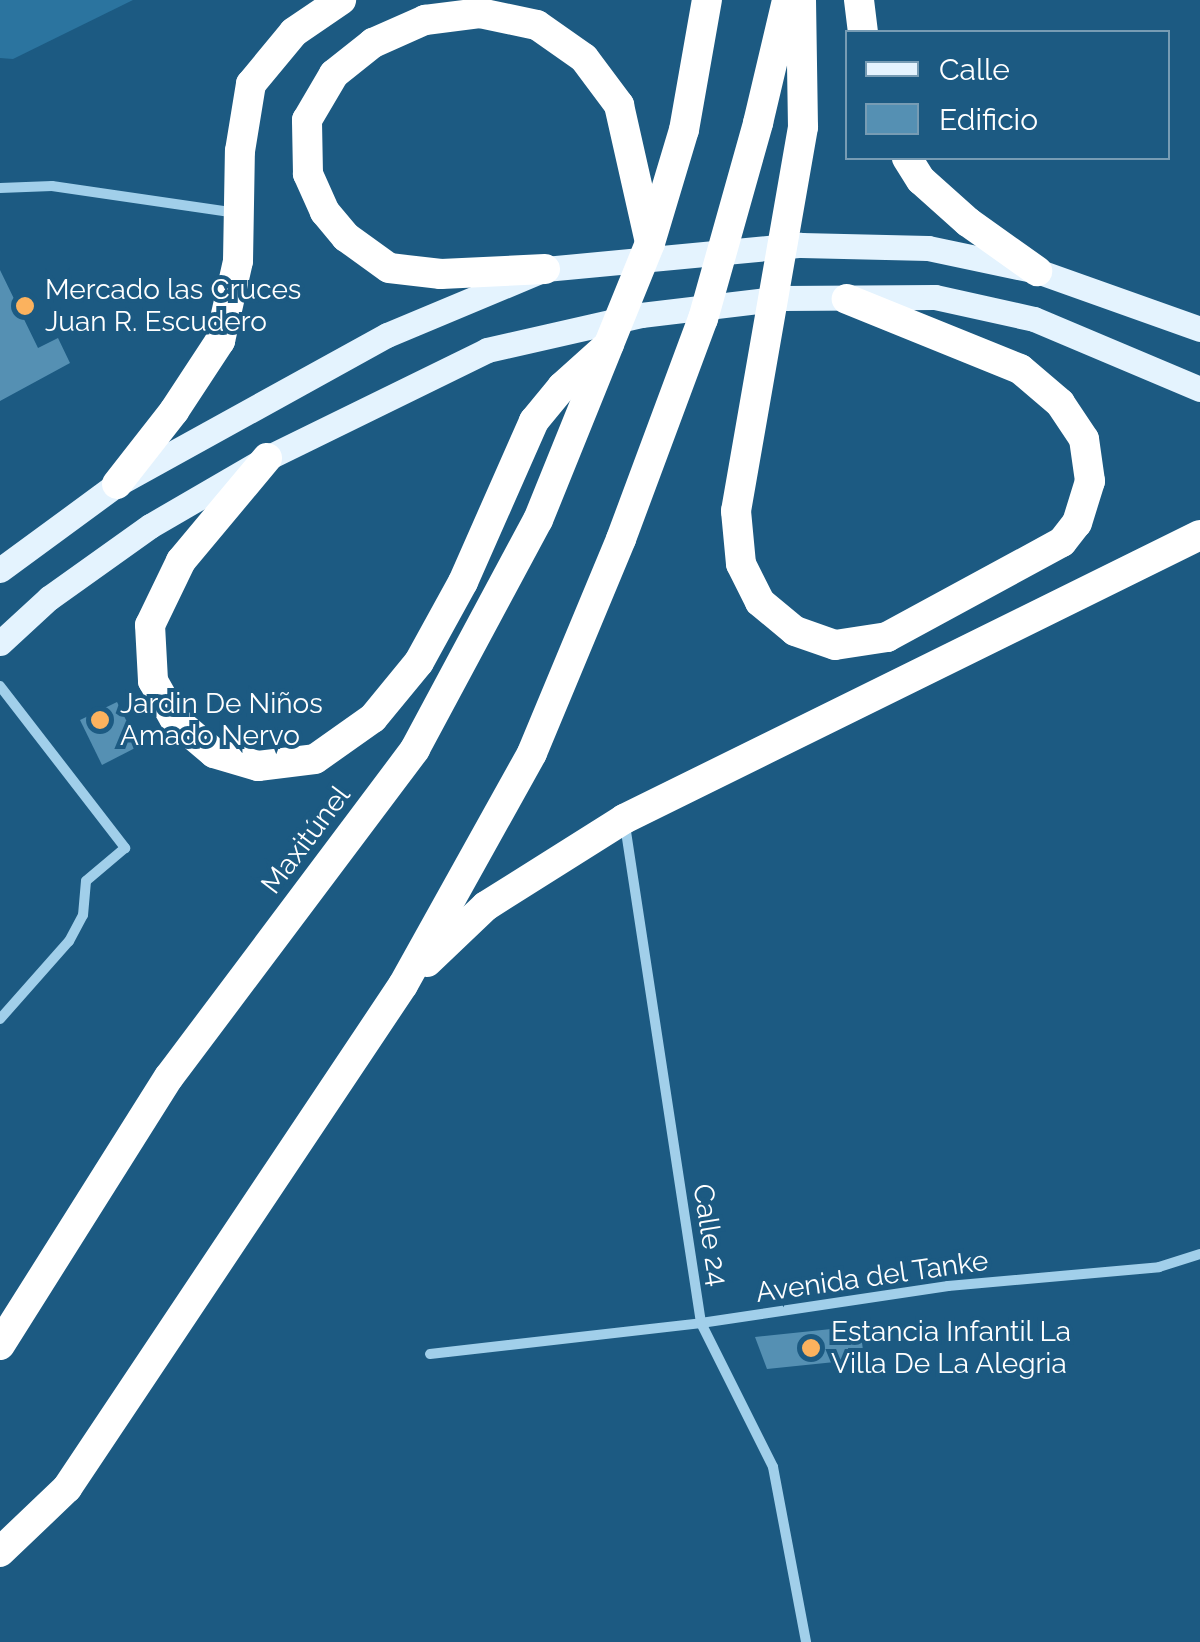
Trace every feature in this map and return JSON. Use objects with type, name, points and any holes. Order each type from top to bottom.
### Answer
[{"type":"highway","points":[[117,484],[174,412],[220,341],[238,261],[240,151],[251,84],[294,32],[341,0]]},
{"type":"highway","name":"Maxitúnel","points":[[0,1345],[169,1078],[414,749],[538,520],[650,243],[684,130],[707,0]]},
{"type":"highway","points":[[0,1552],[67,1488],[404,985],[532,753],[621,538],[703,319],[758,123],[787,0]]},
{"type":"highway","points":[[800,0],[804,128],[736,510],[741,564],[760,602],[795,631],[835,645],[886,638],[1062,542],[1077,523],[1090,480],[1084,439],[1060,404],[1020,370],[847,298]]},
{"type":"highway","points":[[859,0],[863,30]]},
{"type":"highway","points":[[545,269],[441,274],[389,268],[346,237],[324,212],[308,174],[307,120],[334,74],[374,44],[425,20],[480,13],[538,25],[584,58],[618,105],[650,243]]},
{"type":"highway","points":[[908,160],[921,180],[968,222],[1036,271]]},
{"type":"highway","points":[[267,458],[181,561],[150,625],[153,681],[175,720],[214,753],[258,766],[315,759],[373,718],[419,662],[463,582],[534,421],[562,386],[609,344]]},
{"type":"highway","points":[[404,985],[486,906],[624,820],[1200,535]]},
{"type":"main road","points":[[0,570],[15,554],[117,484],[387,335],[545,269],[802,246],[928,248],[1036,271],[1200,329]]},
{"type":"main road","points":[[0,643],[49,598],[150,526],[267,458],[488,350],[641,315],[783,298],[935,297],[1034,320],[1200,388]]},
{"type":"street","points":[[0,188],[52,186],[238,213]]},
{"type":"street","points":[[0,686],[125,848],[86,882],[82,915],[69,940],[0,1019]]},
{"type":"street","name":"Calle 24","points":[[624,820],[701,1323],[772,1467],[806,1642]]},
{"type":"street","name":"Avenida del Tanke","points":[[430,1354],[701,1323],[948,1286],[1160,1267],[1200,1254]]},
{"type":"shaded area","points":[[0,0],[133,0],[13,59],[0,58]]},
{"type":"building","points":[[0,270],[38,348],[58,338],[70,363],[0,401]]},
{"type":"building","points":[[117,702],[139,746],[102,765],[80,720]]},
{"type":"building","name":"Estancia Infantil La Villa De La Alegria","points":[[860,1326],[864,1359],[767,1369],[755,1337]]},
{"type":"place","name":"Mercado las Cruces Juan R. Escudero","points":[[25,306]]},
{"type":"place","name":"Jardin De Niños Amado Nervo","points":[[100,720]]},
{"type":"place","name":"Estancia Infantil La Villa De La Alegria","points":[[811,1348]]}]
